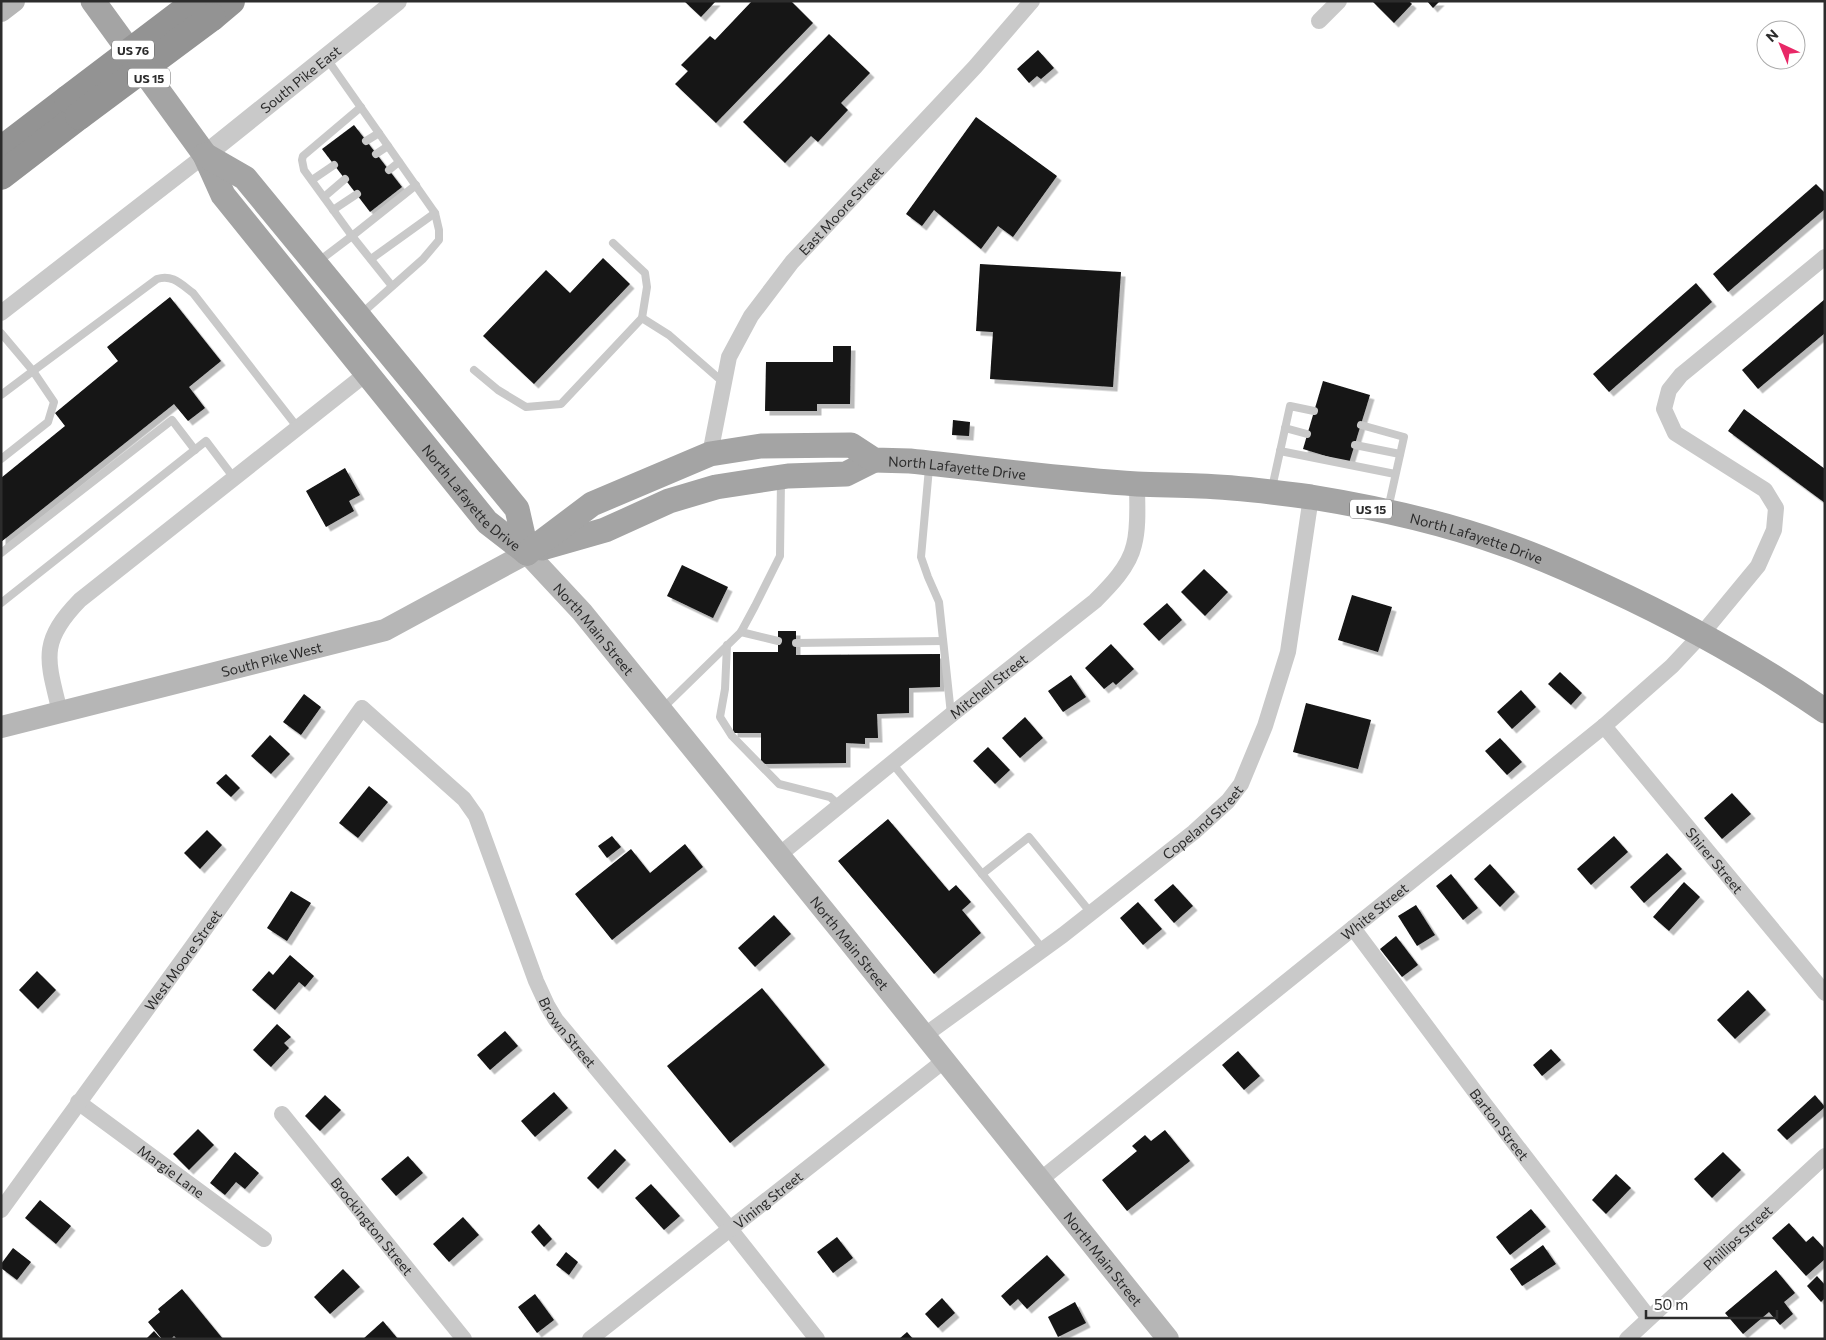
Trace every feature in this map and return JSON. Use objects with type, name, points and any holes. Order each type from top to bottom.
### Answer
[{"type":"highway","name":"US 76","points":[[1,150],[74,108],[213,6]]},
{"type":"highway","name":"US 76","points":[[1,176],[74,108]]},
{"type":"main road","points":[[1,11],[14,1]]},
{"type":"main road","name":"US 15","points":[[93,1],[205,155]]},
{"type":"main road","points":[[205,155],[244,178],[517,509],[527,552],[605,530],[669,501],[706,490],[781,477],[846,474],[874,460]]},
{"type":"main road","name":"North Lafayette Drive","points":[[205,155],[223,195],[487,522],[527,552],[592,504],[710,454],[760,446],[851,445],[874,460],[930,463],[1138,484],[1202,486],[1271,492],[1387,512],[1502,543],[1558,565],[1638,602],[1701,635],[1819,704]]},
{"type":"main road","name":"North Main Street","points":[[527,552],[582,612],[925,1035],[1168,1339]]},
{"type":"main road","name":"South Pike West","points":[[1,727],[385,630],[527,552]]},
{"type":"street","name":"South Pike East","points":[[205,155],[397,1]]},
{"type":"street","name":"East Moore Street","points":[[710,454],[729,357],[751,316],[792,262],[975,66],[1032,1]]},
{"type":"street","points":[[1320,21],[1339,1]]},
{"type":"street","points":[[1,313],[205,155]]},
{"type":"street","name":"White Street","points":[[1040,1180],[1604,726],[1672,666],[1701,635],[1758,566],[1774,530],[1776,508],[1764,490],[1675,433],[1664,409],[1668,390],[1681,375],[1825,257]]},
{"type":"street","points":[[60,712],[49,666],[50,649],[54,634],[64,616],[80,600],[367,373]]},
{"type":"street","name":"Mitchell Street","points":[[780,856],[951,715],[1095,602],[1129,559],[1134,547],[1137,528],[1138,484]]},
{"type":"street","name":"Copeland Street","points":[[925,1035],[1091,913],[1194,832],[1228,801],[1241,784],[1265,726],[1288,652],[1311,498]]},
{"type":"street","name":"West Moore Street","points":[[1,1210],[192,947],[362,708]]},
{"type":"street","name":"Brown Street","points":[[362,708],[464,799],[476,816],[536,981],[547,1005],[572,1041],[730,1229],[817,1339]]},
{"type":"street","name":"Shirer Street","points":[[1604,726],[1825,993]]},
{"type":"street","name":"Barton Street","points":[[1352,928],[1649,1318]]},
{"type":"street","name":"Vining Street","points":[[590,1339],[945,1060]]},
{"type":"street","name":"Margie Lane","points":[[78,1102],[264,1239]]},
{"type":"street","name":"Brockington Street","points":[[282,1114],[464,1339]]},
{"type":"street","name":"Phillips Street","points":[[1627,1339],[1825,1156]]},
{"type":"lane","points":[[326,57],[435,213],[439,230],[439,240],[423,259],[358,316]]},
{"type":"lane","points":[[361,107],[303,156],[302,160],[304,170],[352,236],[392,286]]},
{"type":"lane","points":[[366,141],[379,132]]},
{"type":"lane","points":[[376,154],[388,146]]},
{"type":"lane","points":[[389,170],[400,162]]},
{"type":"lane","points":[[312,180],[334,165]]},
{"type":"lane","points":[[324,197],[345,179]]},
{"type":"lane","points":[[316,264],[416,185]]},
{"type":"lane","points":[[333,210],[356,194]]},
{"type":"lane","points":[[371,259],[435,213]]},
{"type":"lane","points":[[474,370],[498,390],[526,407],[561,404],[642,318],[647,287],[645,273],[613,244]]},
{"type":"lane","points":[[1,395],[32,370],[157,279],[164,276],[173,278],[194,293],[298,428]]},
{"type":"lane","points":[[642,318],[669,335],[724,383]]},
{"type":"lane","points":[[1,333],[32,370],[54,402],[48,422],[1,459]]},
{"type":"lane","points":[[1271,492],[1290,406],[1314,411]]},
{"type":"lane","points":[[1,553],[172,420],[195,450]]},
{"type":"lane","points":[[1361,425],[1404,437],[1387,512]]},
{"type":"lane","points":[[1285,428],[1307,434]]},
{"type":"lane","points":[[1,603],[206,441],[234,478]]},
{"type":"lane","points":[[1355,444],[1400,454]]},
{"type":"lane","points":[[1280,451],[1395,474]]},
{"type":"lane","points":[[930,463],[921,557],[940,602],[951,715]]},
{"type":"lane","points":[[661,710],[741,632],[780,556],[781,477]]},
{"type":"lane","points":[[741,632],[778,641]]},
{"type":"lane","points":[[796,643],[943,641]]},
{"type":"lane","points":[[727,645],[725,689],[720,717],[732,736],[779,784],[830,798],[840,806]]},
{"type":"lane","points":[[892,763],[1043,949]]},
{"type":"lane","points":[[982,874],[1029,837],[1091,913]]},
{"type":"building","points":[[684,1],[716,1],[701,17]]},
{"type":"building","points":[[752,1],[791,1],[813,23],[716,123],[675,84],[688,71],[681,65],[710,36],[715,40]]},
{"type":"building","points":[[1372,1],[1409,1],[1412,4],[1394,23]]},
{"type":"building","points":[[1427,1],[1440,1],[1433,8]]},
{"type":"building","points":[[829,34],[870,73],[841,103],[848,110],[818,142],[811,136],[785,163],[743,122]]},
{"type":"building","points":[[1038,50],[1054,68],[1041,79],[1037,76],[1029,83],[1017,69]]},
{"type":"building","points":[[976,117],[1057,176],[1013,237],[998,226],[981,249],[934,210],[922,226],[906,214]]},
{"type":"building","points":[[354,125],[402,187],[370,212],[322,149]]},
{"type":"building","points":[[1816,184],[1825,193],[1825,209],[1728,292],[1713,274]]},
{"type":"building","points":[[603,258],[630,284],[534,384],[483,336],[546,270],[570,293]]},
{"type":"building","points":[[980,264],[1121,272],[1113,387],[990,379],[993,332],[976,331]]},
{"type":"building","points":[[1696,283],[1712,302],[1609,392],[1593,374]]},
{"type":"building","points":[[170,297],[221,361],[189,387],[205,408],[188,421],[174,404],[1,542],[1,478],[65,426],[55,413],[118,361],[107,347]]},
{"type":"building","points":[[1825,299],[1825,333],[1758,389],[1742,370]]},
{"type":"building","points":[[833,346],[851,346],[850,404],[817,404],[817,411],[765,411],[766,362],[833,362]]},
{"type":"building","points":[[1323,381],[1370,395],[1349,463],[1303,449]]},
{"type":"building","points":[[1744,409],[1825,469],[1825,503],[1728,431]]},
{"type":"building","points":[[953,420],[970,422],[969,436],[952,435]]},
{"type":"building","points":[[345,468],[360,495],[349,501],[354,511],[326,527],[306,491]]},
{"type":"building","points":[[682,565],[728,587],[713,618],[667,596]]},
{"type":"building","points":[[1204,569],[1228,592],[1205,616],[1181,592]]},
{"type":"building","points":[[1352,595],[1392,607],[1378,652],[1338,640]]},
{"type":"building","points":[[1167,603],[1182,620],[1159,641],[1143,624]]},
{"type":"building","points":[[778,631],[796,631],[796,655],[940,654],[940,687],[909,688],[909,713],[877,714],[878,738],[865,738],[865,744],[846,743],[846,763],[761,764],[761,733],[733,733],[733,652],[778,652]]},
{"type":"building","points":[[1111,644],[1134,669],[1116,685],[1113,682],[1104,689],[1085,668]]},
{"type":"building","points":[[1560,672],[1582,693],[1571,705],[1548,684]]},
{"type":"building","points":[[1071,675],[1086,697],[1063,712],[1048,691]]},
{"type":"building","points":[[1521,690],[1536,707],[1512,729],[1497,712]]},
{"type":"building","points":[[304,694],[321,707],[301,735],[283,722]]},
{"type":"building","points":[[1306,703],[1371,720],[1358,769],[1293,752]]},
{"type":"building","points":[[1025,717],[1043,738],[1020,758],[1002,738]]},
{"type":"building","points":[[270,735],[290,754],[271,774],[251,756]]},
{"type":"building","points":[[1500,738],[1522,762],[1507,775],[1485,751]]},
{"type":"building","points":[[988,747],[1010,770],[995,784],[973,761]]},
{"type":"building","points":[[226,774],[240,788],[231,797],[216,783]]},
{"type":"building","points":[[369,786],[388,802],[358,838],[339,823]]},
{"type":"building","points":[[1732,793],[1751,814],[1722,839],[1704,818]]},
{"type":"building","points":[[888,819],[949,891],[956,885],[971,902],[962,910],[981,933],[934,974],[838,861]]},
{"type":"building","points":[[207,830],[222,845],[200,869],[184,853]]},
{"type":"building","points":[[612,836],[621,847],[607,858],[598,846]]},
{"type":"building","points":[[1614,836],[1628,852],[1591,885],[1577,869]]},
{"type":"building","points":[[685,844],[703,867],[612,940],[575,894],[631,849],[650,873]]},
{"type":"building","points":[[1667,853],[1682,869],[1644,903],[1630,887]]},
{"type":"building","points":[[1490,864],[1515,892],[1500,907],[1474,879]]},
{"type":"building","points":[[1451,874],[1478,908],[1463,920],[1436,886]]},
{"type":"building","points":[[1684,882],[1700,897],[1669,931],[1653,917]]},
{"type":"building","points":[[1173,884],[1193,906],[1174,923],[1154,900]]},
{"type":"building","points":[[291,891],[311,903],[287,941],[267,928]]},
{"type":"building","points":[[1138,902],[1162,929],[1143,945],[1120,918]]},
{"type":"building","points":[[1416,905],[1435,935],[1417,946],[1398,916]]},
{"type":"building","points":[[774,915],[791,934],[755,967],[738,948]]},
{"type":"building","points":[[1396,936],[1418,965],[1402,977],[1380,949]]},
{"type":"building","points":[[290,955],[314,976],[305,987],[299,982],[275,1010],[252,990],[269,971],[273,975]]},
{"type":"building","points":[[37,971],[56,990],[38,1009],[19,990]]},
{"type":"building","points":[[762,988],[825,1065],[730,1143],[667,1066]]},
{"type":"building","points":[[1748,990],[1766,1010],[1735,1039],[1717,1020]]},
{"type":"building","points":[[277,1024],[291,1037],[284,1043],[289,1048],[271,1067],[253,1050]]},
{"type":"building","points":[[505,1031],[518,1046],[490,1070],[477,1055]]},
{"type":"building","points":[[1551,1049],[1561,1060],[1542,1076],[1533,1065]]},
{"type":"building","points":[[1238,1051],[1260,1076],[1244,1090],[1222,1065]]},
{"type":"building","points":[[554,1092],[568,1108],[535,1137],[521,1121]]},
{"type":"building","points":[[325,1095],[341,1110],[320,1131],[305,1116]]},
{"type":"building","points":[[1815,1095],[1825,1107],[1787,1140],[1777,1130]]},
{"type":"building","points":[[198,1129],[214,1145],[189,1170],[173,1154]]},
{"type":"building","points":[[1165,1130],[1190,1161],[1127,1211],[1102,1180],[1137,1151],[1132,1146],[1145,1135],[1151,1141]]},
{"type":"building","points":[[615,1149],[626,1160],[598,1189],[587,1178]]},
{"type":"building","points":[[235,1152],[259,1173],[245,1189],[236,1182],[225,1195],[210,1183]]},
{"type":"building","points":[[1723,1152],[1741,1170],[1712,1198],[1694,1179]]},
{"type":"building","points":[[408,1156],[423,1173],[396,1196],[381,1179]]},
{"type":"building","points":[[1616,1174],[1631,1188],[1606,1214],[1592,1200]]},
{"type":"building","points":[[651,1184],[680,1216],[664,1230],[635,1198]]},
{"type":"building","points":[[40,1200],[71,1226],[56,1244],[25,1218]]},
{"type":"building","points":[[1531,1209],[1546,1227],[1510,1255],[1496,1237]]},
{"type":"building","points":[[463,1217],[479,1235],[449,1262],[433,1244]]},
{"type":"building","points":[[1789,1223],[1806,1242],[1813,1236],[1825,1249],[1825,1259],[1806,1276],[1772,1238]]},
{"type":"building","points":[[539,1224],[552,1239],[544,1247],[531,1232]]},
{"type":"building","points":[[837,1237],[853,1258],[833,1273],[817,1252]]},
{"type":"building","points":[[1543,1245],[1556,1264],[1522,1286],[1510,1269]]},
{"type":"building","points":[[13,1248],[31,1262],[17,1280],[1,1268],[1,1264]]},
{"type":"building","points":[[566,1252],[578,1262],[569,1275],[556,1265]]},
{"type":"building","points":[[1047,1255],[1065,1275],[1027,1309],[1018,1299],[1010,1306],[1001,1296]]},
{"type":"building","points":[[343,1269],[360,1287],[330,1314],[314,1297]]},
{"type":"building","points":[[1776,1270],[1795,1293],[1784,1302],[1793,1314],[1780,1325],[1769,1312],[1743,1334],[1725,1313]]},
{"type":"building","points":[[1817,1276],[1825,1285],[1825,1298],[1821,1302],[1807,1286]]},
{"type":"building","points":[[182,1289],[223,1339],[177,1339],[174,1336],[171,1339],[162,1339],[148,1322],[160,1312],[158,1309]]},
{"type":"building","points":[[535,1294],[554,1320],[537,1333],[518,1307]]},
{"type":"building","points":[[942,1298],[955,1313],[938,1328],[925,1314]]},
{"type":"building","points":[[1075,1302],[1086,1323],[1058,1337],[1048,1317]]},
{"type":"building","points":[[383,1321],[398,1339],[363,1339]]},
{"type":"building","points":[[154,1331],[161,1339],[146,1339]]},
{"type":"building","points":[[907,1332],[913,1339],[899,1339]]}]
